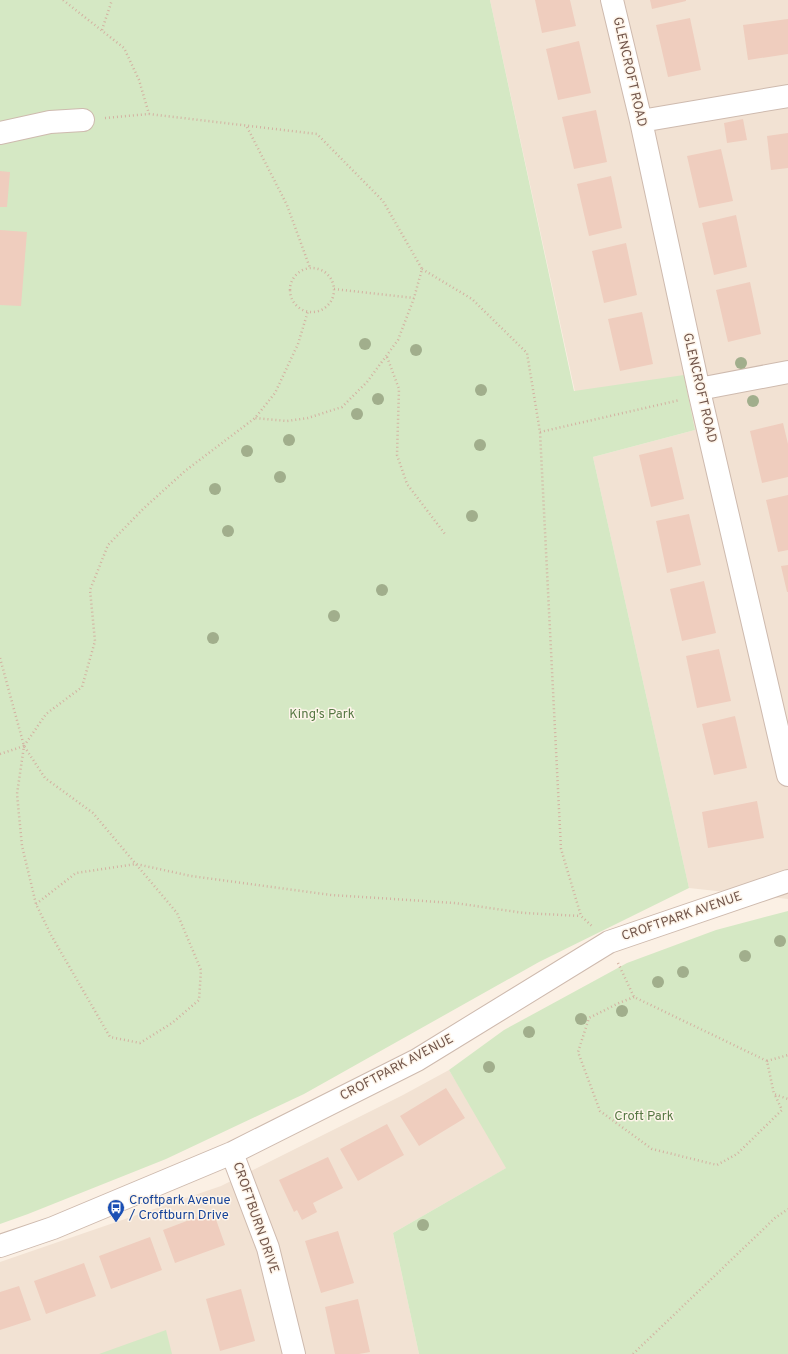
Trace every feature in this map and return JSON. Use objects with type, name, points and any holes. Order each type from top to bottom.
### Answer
[{"type":"street","name":"GLENCROFT ROAD","points":[[612,0],[641,121],[700,392],[788,775]]},
{"type":"street","points":[[641,121],[788,96]]},
{"type":"street","points":[[0,133],[50,122],[83,120]]},
{"type":"street","points":[[700,392],[788,372]]},
{"type":"street","name":"CROFTPARK AVENUE","points":[[0,1246],[53,1228],[232,1153],[417,1060],[609,942],[788,881]]},
{"type":"street","name":"CROFTBURN DRIVE","points":[[232,1153],[268,1248],[294,1354]]},
{"type":"path","points":[[63,0],[124,48],[139,80],[149,114]]},
{"type":"path","points":[[102,30],[112,0]]},
{"type":"path","points":[[36,904],[76,873],[136,864],[191,876],[331,895],[455,903],[524,913],[581,916],[561,849],[540,432],[527,353],[472,299],[422,268],[383,201],[317,134],[247,127],[149,114],[83,120]]},
{"type":"path","points":[[247,127],[287,205],[310,268]]},
{"type":"path","points":[[310,268],[324,271],[332,282],[334,289],[331,301],[326,306],[315,311],[308,311],[296,304],[290,291],[291,284],[298,273],[310,268]]},
{"type":"path","points":[[255,418],[287,421],[308,418],[342,407],[367,382],[398,340],[414,298],[422,268]]},
{"type":"path","points":[[334,289],[414,298]]},
{"type":"path","points":[[0,658],[24,746],[45,778],[93,813],[177,914],[201,970],[199,1000],[172,1023],[140,1043],[110,1037],[51,935],[36,904],[22,846],[17,794],[24,746],[46,714],[82,687],[95,641],[90,590],[108,545],[143,509],[185,472],[255,418],[275,393],[298,344],[308,311]]},
{"type":"path","points":[[387,356],[399,389],[396,455],[407,484],[445,534]]},
{"type":"path","points":[[540,432],[700,392]]},
{"type":"path","points":[[0,754],[24,746]]},
{"type":"path","points":[[609,942],[634,997],[767,1061],[788,1055]]},
{"type":"path","points":[[634,997],[619,1002],[589,1018],[578,1052],[600,1111],[652,1149],[717,1165],[737,1154],[782,1110],[774,1094],[767,1061]]},
{"type":"path","points":[[774,1094],[788,1098]]},
{"type":"path","points":[[633,1354],[775,1218],[788,1209]]},
{"type":"shaded area","points":[[490,0],[788,0],[788,899],[689,888],[593,457],[695,430],[684,376],[575,392]]},
{"type":"shaded area","points":[[449,1070],[508,1167],[393,1233],[419,1354],[0,1354],[0,1262],[221,1186],[403,1095]]},
{"type":"green space","name":"King's Park","points":[[0,0],[490,0],[574,391],[684,375],[695,430],[593,457],[689,888],[539,962],[304,1094],[166,1159],[0,1224]]},
{"type":"green space","name":"Croft Park","points":[[788,911],[788,1354],[419,1354],[393,1233],[506,1168],[449,1070],[504,1030],[627,963],[716,930]]},
{"type":"green space","points":[[166,1330],[172,1354],[99,1354]]},
{"type":"building","points":[[535,0],[570,0],[576,26],[542,33]]},
{"type":"building","points":[[650,0],[686,0],[686,1],[652,9]]},
{"type":"building","points":[[690,18],[701,70],[668,77],[656,25]]},
{"type":"building","points":[[788,19],[788,54],[748,60],[743,25]]},
{"type":"building","points":[[579,41],[591,93],[558,100],[546,49]]},
{"type":"building","points":[[596,110],[607,162],[574,169],[562,117]]},
{"type":"building","points":[[743,119],[747,140],[727,143],[724,123]]},
{"type":"building","points":[[788,133],[788,168],[771,170],[767,136]]},
{"type":"building","points":[[721,149],[733,201],[699,208],[687,156]]},
{"type":"building","points":[[0,171],[10,172],[7,207],[0,207]]},
{"type":"building","points":[[611,176],[622,228],[589,236],[577,184]]},
{"type":"building","points":[[736,215],[747,267],[714,275],[702,223]]},
{"type":"building","points":[[0,230],[27,232],[21,306],[0,305]]},
{"type":"building","points":[[626,243],[637,295],[604,303],[592,251]]},
{"type":"building","points":[[750,282],[761,334],[728,342],[716,290]]},
{"type":"building","points":[[642,312],[653,364],[620,371],[608,319]]},
{"type":"building","points":[[783,423],[788,444],[788,477],[762,483],[750,431]]},
{"type":"building","points":[[672,447],[684,499],[651,507],[639,455]]},
{"type":"building","points":[[788,495],[788,550],[778,552],[766,500]]},
{"type":"building","points":[[689,514],[701,565],[667,573],[656,521]]},
{"type":"building","points":[[788,565],[788,592],[787,592],[781,566]]},
{"type":"building","points":[[704,581],[716,633],[682,641],[670,589]]},
{"type":"building","points":[[719,649],[731,701],[697,708],[686,656]]},
{"type":"building","points":[[735,716],[747,768],[714,775],[702,724]]},
{"type":"building","points":[[757,801],[764,838],[708,848],[702,812]]},
{"type":"building","points":[[446,1088],[465,1118],[419,1146],[400,1116]]},
{"type":"building","points":[[387,1124],[404,1155],[358,1181],[340,1149]]},
{"type":"building","points":[[328,1157],[343,1188],[313,1203],[317,1212],[302,1220],[297,1210],[294,1212],[279,1180]]},
{"type":"building","points":[[213,1211],[225,1245],[175,1263],[163,1230]]},
{"type":"building","points":[[338,1231],[354,1283],[321,1293],[305,1241]]},
{"type":"building","points":[[150,1237],[162,1270],[111,1289],[99,1256]]},
{"type":"building","points":[[84,1263],[96,1296],[46,1314],[34,1281]]},
{"type":"building","points":[[19,1286],[31,1320],[0,1330],[0,1292]]},
{"type":"building","points":[[241,1289],[255,1341],[220,1351],[206,1299]]},
{"type":"building","points":[[358,1299],[370,1352],[359,1354],[335,1354],[325,1307]]},
{"type":"place","name":"Croftpark Avenue / Croftburn Drive","points":[[116,1223]]}]
